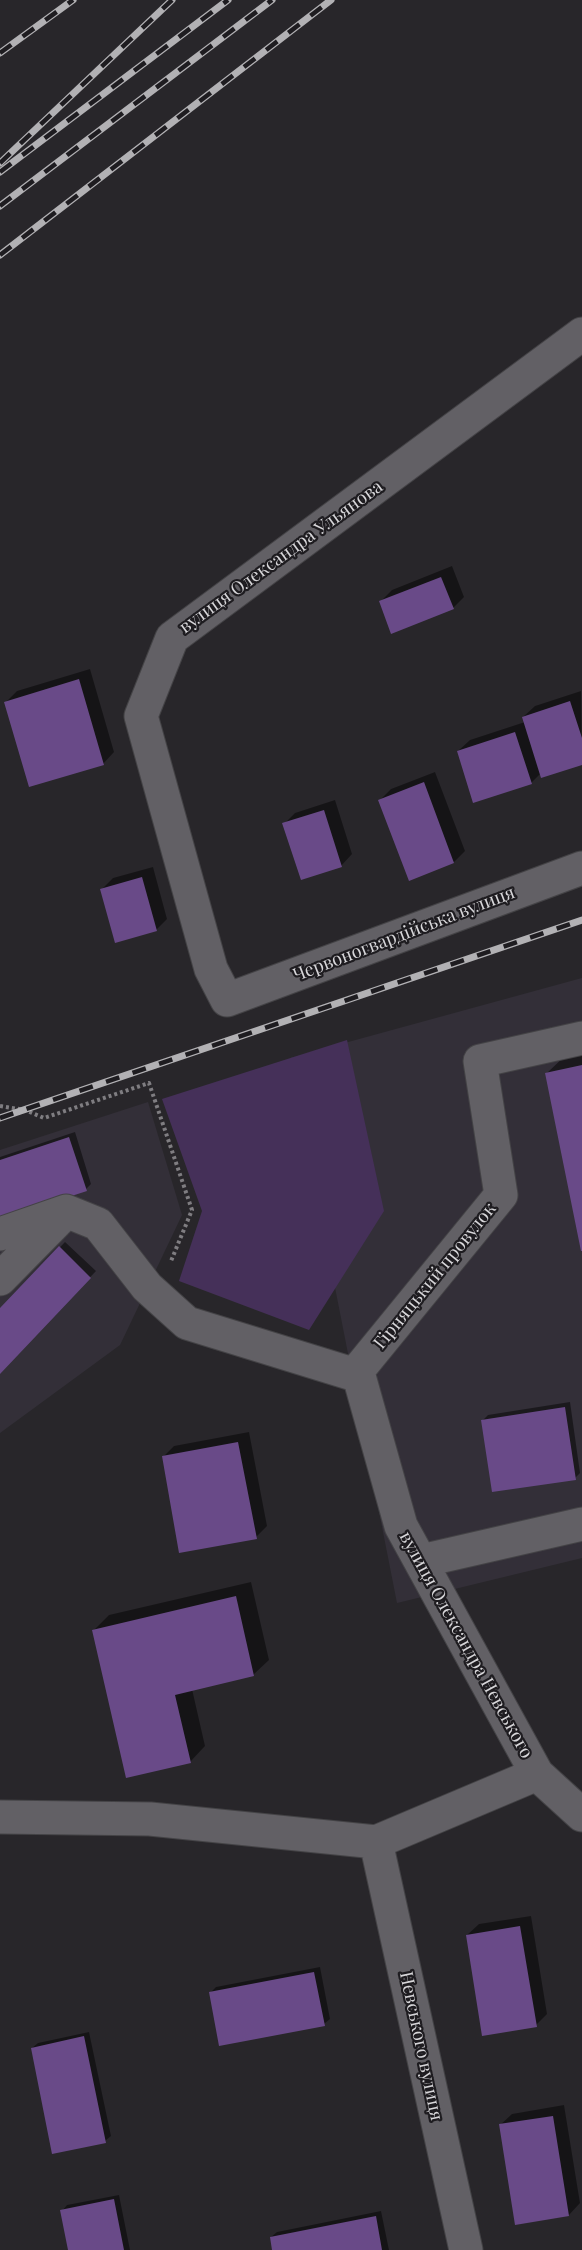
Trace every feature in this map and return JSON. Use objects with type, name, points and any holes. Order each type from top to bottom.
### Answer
[{"type":"street","name":"вулиця Олександра Ульянова","points":[[227,1000],[211,969],[141,716],[172,638],[582,334]]},
{"type":"street","name":"Червоногвардійська вулиця","points":[[227,1000],[582,868]]},
{"type":"street","name":"Гірняцький провулок","points":[[354,1375],[501,1195],[480,1062],[582,1038]]},
{"type":"street","points":[[0,1234],[66,1211],[98,1224],[156,1295],[187,1323],[354,1375]]},
{"type":"street","points":[[0,1279],[66,1211]]},
{"type":"street","name":"вулиця Олександра Невського","points":[[354,1375],[359,1376],[401,1526],[537,1774],[582,1815]]},
{"type":"street","points":[[421,1562],[582,1524]]},
{"type":"street","points":[[0,1817],[150,1819],[376,1842],[537,1774]]},
{"type":"street","name":"Невського вулиця","points":[[376,1842],[466,2250]]},
{"type":"path","points":[[0,1106],[24,1110],[44,1118],[149,1083],[192,1210],[156,1295]]},
{"type":"shaded area","points":[[582,978],[582,1558],[397,1603],[290,1058]]},
{"type":"shaded area","points":[[347,1040],[384,1211],[309,1330],[179,1281],[202,1211],[162,1099]]},
{"type":"shaded area","points":[[148,1102],[182,1215],[120,1345],[0,1433],[0,1150]]},
{"type":"building","points":[[441,577],[454,609],[391,634],[379,601]]},
{"type":"building","points":[[79,679],[104,765],[29,787],[4,702]]},
{"type":"building","points":[[570,701],[582,738],[582,765],[541,778],[522,717]]},
{"type":"building","points":[[515,732],[532,784],[473,803],[457,751]]},
{"type":"building","points":[[424,782],[454,863],[409,881],[378,800]]},
{"type":"building","points":[[324,810],[342,867],[301,880],[282,823]]},
{"type":"building","points":[[142,877],[157,931],[115,943],[100,889]]},
{"type":"building","points":[[582,1065],[582,1251],[581,1251],[545,1073]]},
{"type":"building","points":[[69,1137],[87,1191],[0,1219],[0,1160]]},
{"type":"building","points":[[59,1246],[91,1278],[0,1374],[0,1308]]},
{"type":"building","points":[[565,1407],[576,1480],[492,1492],[481,1420]]},
{"type":"building","points":[[238,1442],[257,1539],[179,1553],[162,1456]]},
{"type":"building","points":[[236,1596],[254,1676],[175,1695],[191,1763],[126,1778],[92,1630]]},
{"type":"building","points":[[520,1926],[537,2027],[482,2036],[466,1935]]},
{"type":"building","points":[[314,1972],[325,2026],[219,2046],[209,1992]]},
{"type":"building","points":[[84,2036],[106,2143],[52,2154],[31,2048]]},
{"type":"building","points":[[553,2116],[569,2216],[515,2225],[499,2124]]},
{"type":"building","points":[[114,2199],[124,2250],[68,2250],[60,2210]]},
{"type":"building","points":[[376,2216],[382,2250],[272,2250],[270,2237]]},
{"type":"railway","points":[[0,53],[73,0]]},
{"type":"railway","points":[[0,163],[172,0]]},
{"type":"railway","points":[[0,172],[228,0]]},
{"type":"railway","points":[[0,206],[272,0]]},
{"type":"railway","points":[[0,255],[331,0]]},
{"type":"railway","points":[[0,1118],[582,920]]}]
